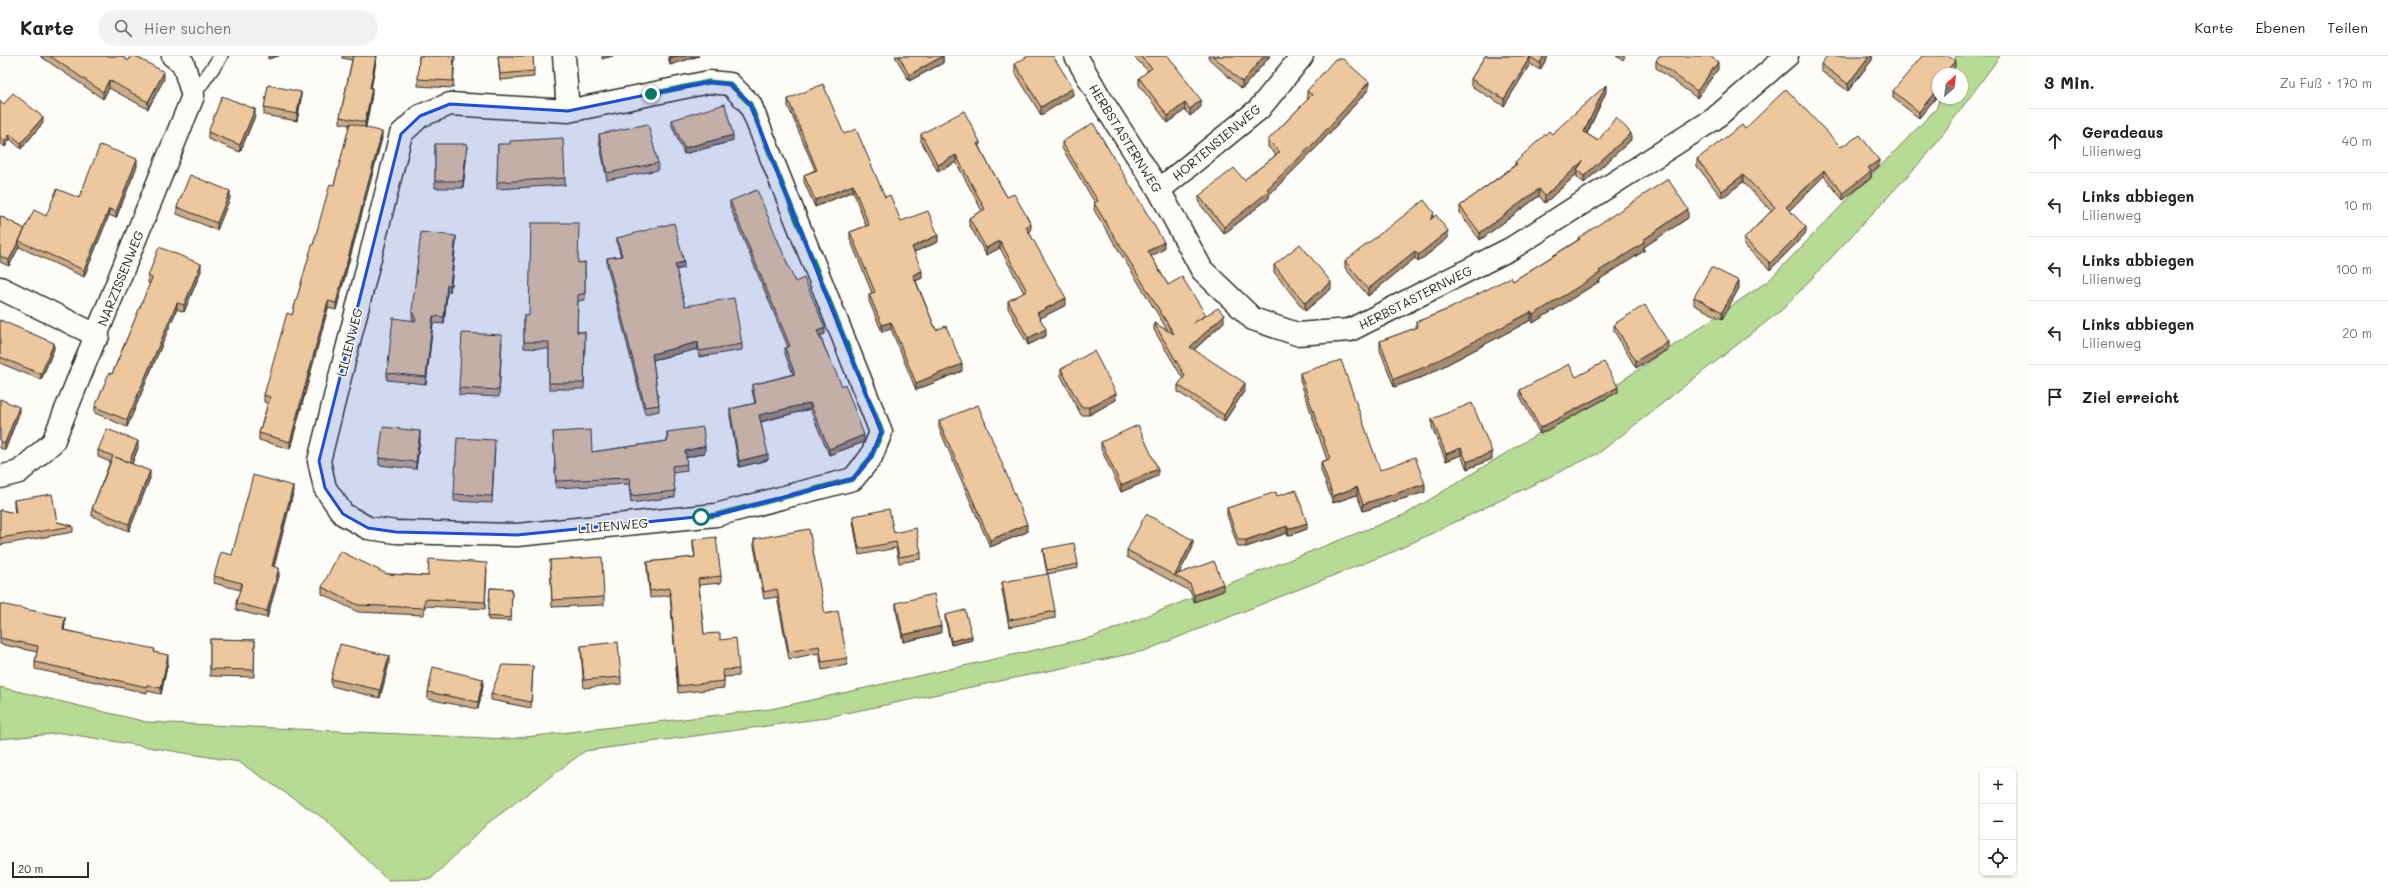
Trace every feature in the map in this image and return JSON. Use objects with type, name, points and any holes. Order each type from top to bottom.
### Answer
[{"type":"street","points":[[173,56],[183,63],[193,96]]},
{"type":"street","points":[[564,56],[568,111]]},
{"type":"street","name":"HERBSTASTERNWEG","points":[[1076,56],[1100,98],[1159,190],[1202,270],[1253,319],[1297,334],[1350,330],[1512,248],[1714,119],[1787,56]]},
{"type":"street","name":"HORTENSIENWEG","points":[[1159,190],[1259,109],[1302,56]]},
{"type":"street","name":"LILIENWEG","points":[[709,82],[730,84],[750,104],[882,432],[871,457],[853,479],[716,515],[517,535],[396,532],[368,528],[343,514],[325,488],[319,460],[401,134],[420,116],[450,104],[568,111],[709,82]]},
{"type":"street","name":"NARZISSENWEG","points":[[0,477],[19,472],[53,442],[98,336],[193,96]]},
{"type":"street","points":[[0,288],[98,336]]},
{"type":"lane","points":[[193,96],[220,56]]},
{"type":"highlighted area","points":[[709,82],[730,84],[750,104],[881,432],[871,457],[853,479],[716,515],[517,535],[396,532],[368,528],[343,514],[325,488],[319,461],[401,134],[420,116],[450,104],[568,111]]},
{"type":"green space","points":[[1956,56],[2000,56],[1968,100],[1968,68],[1951,68]]},
{"type":"green space","points":[[1938,104],[1965,104],[1928,154],[1784,308],[1599,453],[1395,551],[1144,651],[818,719],[585,751],[488,823],[431,879],[387,880],[326,820],[239,762],[63,733],[0,739],[0,687],[147,722],[508,739],[771,709],[1093,637],[1406,514],[1598,397],[1768,281],[1936,109]]},
{"type":"building","points":[[50,56],[122,56],[128,61],[131,56],[135,56],[164,72],[148,102],[109,80],[103,92]]},
{"type":"building","points":[[353,56],[376,56],[370,88],[372,88],[365,122],[340,117]]},
{"type":"building","points":[[419,56],[454,56],[453,81],[418,79]]},
{"type":"building","points":[[498,56],[533,56],[534,71],[500,74]]},
{"type":"building","points":[[899,56],[943,56],[909,75]]},
{"type":"building","points":[[1028,56],[1053,56],[1073,88],[1041,107],[1015,64]]},
{"type":"building","points":[[1140,56],[1168,56],[1201,100],[1190,109],[1185,103],[1168,116],[1139,78],[1152,68]]},
{"type":"building","points":[[1213,56],[1264,56],[1242,82]]},
{"type":"building","points":[[1485,56],[1544,56],[1540,63],[1530,57],[1504,99],[1471,79]]},
{"type":"building","points":[[1659,56],[1710,56],[1718,62],[1697,91],[1656,61]]},
{"type":"building","points":[[1827,56],[1869,56],[1848,84],[1821,64]]},
{"type":"building","points":[[1922,56],[1949,56],[1955,61],[1949,68],[1932,68],[1932,96],[1919,112],[1893,91]]},
{"type":"building","points":[[1335,59],[1343,59],[1369,82],[1316,141],[1267,189],[1269,191],[1224,227],[1199,196],[1234,168],[1244,180],[1280,152],[1268,140],[1312,95],[1307,91]]},
{"type":"building","points":[[823,84],[844,134],[856,129],[885,197],[890,195],[901,221],[928,211],[938,235],[912,247],[922,271],[913,275],[936,330],[946,326],[962,364],[916,383],[891,322],[882,325],[869,294],[875,292],[850,232],[869,225],[853,185],[815,200],[804,175],[817,170],[788,99]]},
{"type":"building","points":[[268,85],[301,92],[297,114],[264,108]]},
{"type":"building","points":[[1606,85],[1584,132],[1598,141],[1616,117],[1631,133],[1584,176],[1577,170],[1583,161],[1545,196],[1539,189],[1480,233],[1460,206],[1517,164],[1515,162],[1549,131],[1552,134]]},
{"type":"building","points":[[1786,89],[1841,147],[1860,135],[1879,160],[1868,168],[1871,171],[1843,193],[1824,170],[1786,207],[1806,227],[1770,263],[1744,239],[1775,207],[1743,175],[1722,191],[1697,159],[1742,125],[1745,129]]},
{"type":"building","points":[[13,93],[43,117],[21,143],[10,134],[5,141],[0,137],[0,101],[4,104]]},
{"type":"building","points":[[222,96],[255,109],[240,145],[208,132]]},
{"type":"building","points":[[725,104],[733,135],[684,148],[672,120]]},
{"type":"building","points":[[964,111],[980,142],[977,144],[1007,197],[1014,194],[1031,224],[1026,227],[1066,298],[1037,313],[1046,329],[1028,338],[1008,301],[1027,291],[1000,241],[986,248],[969,218],[985,209],[956,155],[938,165],[921,134]]},
{"type":"building","points":[[350,123],[382,132],[336,303],[328,301],[290,442],[259,433],[270,397],[264,395],[287,313],[292,315],[330,184],[334,185]]},
{"type":"building","points":[[1093,123],[1164,242],[1148,251],[1168,285],[1182,277],[1206,315],[1193,323],[1218,308],[1224,315],[1190,347],[1245,383],[1224,415],[1178,385],[1185,376],[1154,323],[1174,334],[1094,203],[1098,201],[1062,142]]},
{"type":"building","points":[[648,124],[658,163],[607,173],[599,134]]},
{"type":"building","points":[[563,138],[565,178],[497,182],[498,144],[510,144],[510,141]]},
{"type":"building","points":[[435,144],[467,144],[463,181],[435,181]]},
{"type":"building","points":[[100,145],[137,159],[116,212],[109,209],[84,270],[19,241],[34,210],[46,216],[57,189],[79,198]]},
{"type":"building","points":[[190,175],[230,191],[217,223],[177,207]]},
{"type":"building","points":[[1668,179],[1688,209],[1643,240],[1644,243],[1599,271],[1600,273],[1533,315],[1531,312],[1425,367],[1394,379],[1380,341],[1418,327],[1416,322],[1449,309],[1511,277],[1513,281],[1580,239],[1578,238]]},
{"type":"building","points":[[757,190],[795,282],[804,278],[825,328],[817,331],[842,386],[845,384],[864,435],[829,449],[810,403],[759,415],[768,454],[739,461],[730,409],[756,403],[752,385],[795,374],[785,348],[790,346],[730,201]]},
{"type":"building","points":[[1424,200],[1434,213],[1430,220],[1436,215],[1448,231],[1418,255],[1415,251],[1368,289],[1345,261]]},
{"type":"building","points":[[0,216],[25,229],[9,260],[0,256]]},
{"type":"building","points":[[531,223],[579,223],[578,263],[585,262],[585,293],[578,295],[577,332],[585,332],[584,383],[549,383],[549,342],[524,342],[524,315],[529,316]]},
{"type":"building","points":[[674,223],[684,262],[675,264],[685,306],[734,298],[742,344],[699,351],[698,342],[652,354],[659,405],[645,407],[607,258],[622,256],[617,238]]},
{"type":"building","points":[[421,232],[456,236],[450,285],[447,285],[444,317],[433,316],[426,377],[387,373],[393,318],[416,321],[412,310]]},
{"type":"building","points":[[1300,244],[1331,282],[1305,303],[1274,265]]},
{"type":"building","points":[[159,247],[201,264],[184,305],[177,303],[127,420],[95,407],[109,373],[112,374],[152,278],[148,276]]},
{"type":"building","points":[[1711,267],[1739,281],[1722,312],[1694,297]]},
{"type":"building","points":[[1645,305],[1668,342],[1636,361],[1614,324]]},
{"type":"building","points":[[0,320],[54,343],[41,374],[0,357]]},
{"type":"building","points":[[462,333],[502,335],[499,390],[459,388]]},
{"type":"building","points":[[1094,351],[1116,393],[1089,407],[1081,407],[1061,369]]},
{"type":"building","points":[[1341,360],[1380,470],[1415,457],[1425,484],[1363,504],[1357,487],[1333,496],[1321,462],[1330,459],[1300,373]]},
{"type":"building","points":[[1604,362],[1618,387],[1540,428],[1520,390],[1569,364],[1576,377]]},
{"type":"building","points":[[0,399],[19,407],[5,443],[0,441]]},
{"type":"building","points":[[1472,403],[1492,452],[1467,462],[1461,448],[1446,454],[1432,419]]},
{"type":"building","points":[[978,405],[1027,524],[990,540],[939,421]]},
{"type":"building","points":[[1138,425],[1158,469],[1121,485],[1101,442]]},
{"type":"building","points":[[383,427],[420,431],[416,462],[379,458]]},
{"type":"building","points":[[703,427],[705,446],[685,451],[687,464],[672,466],[675,491],[631,496],[629,478],[556,481],[553,432],[591,430],[592,452],[668,441],[667,432]]},
{"type":"building","points":[[107,429],[138,441],[129,462],[115,457],[150,471],[129,524],[92,509],[113,456],[98,450]]},
{"type":"building","points":[[457,438],[495,440],[492,496],[454,494]]},
{"type":"building","points":[[253,475],[293,486],[272,566],[279,568],[267,611],[236,603],[242,583],[214,576],[221,552],[232,555]]},
{"type":"building","points":[[1296,490],[1307,523],[1288,529],[1287,526],[1246,540],[1238,540],[1227,508],[1276,492],[1277,496]]},
{"type":"building","points":[[52,494],[57,522],[73,526],[0,538],[0,510],[16,513],[14,500]]},
{"type":"building","points":[[889,509],[894,533],[916,528],[921,553],[899,557],[896,542],[859,549],[853,516]]},
{"type":"building","points":[[1146,514],[1193,540],[1175,575],[1214,561],[1223,584],[1194,595],[1190,584],[1127,550]]},
{"type":"building","points":[[809,529],[825,614],[838,611],[847,658],[822,662],[819,646],[789,652],[777,589],[764,592],[754,539]]},
{"type":"building","points":[[716,537],[721,576],[698,579],[704,634],[720,633],[720,640],[736,638],[739,669],[723,670],[724,681],[678,686],[670,588],[650,591],[647,562],[695,557],[693,540]]},
{"type":"building","points":[[1074,543],[1078,564],[1047,570],[1043,549]]},
{"type":"building","points":[[340,551],[387,574],[428,576],[429,559],[487,563],[485,602],[425,599],[424,608],[358,605],[322,587]]},
{"type":"building","points":[[602,557],[604,597],[552,600],[550,560]]},
{"type":"building","points":[[1048,574],[1055,611],[1009,620],[1002,582]]},
{"type":"building","points":[[490,588],[512,589],[511,618],[488,616]]},
{"type":"building","points":[[934,594],[941,626],[903,635],[896,603]]},
{"type":"building","points":[[0,604],[65,617],[63,630],[155,649],[154,652],[168,655],[161,688],[147,685],[147,687],[35,662],[38,646],[0,638]]},
{"type":"building","points":[[965,610],[972,636],[951,641],[945,615]]},
{"type":"building","points":[[210,639],[255,640],[254,670],[210,669]]},
{"type":"building","points":[[618,642],[621,677],[584,680],[581,646]]},
{"type":"building","points":[[340,644],[389,656],[380,690],[331,679]]},
{"type":"building","points":[[502,665],[533,666],[531,702],[491,694]]},
{"type":"building","points":[[433,667],[483,679],[478,702],[428,692]]},
{"type":"route","points":[[651,94],[709,82],[730,84],[750,104],[882,432],[871,457],[853,479],[716,515],[701,517]]}]
